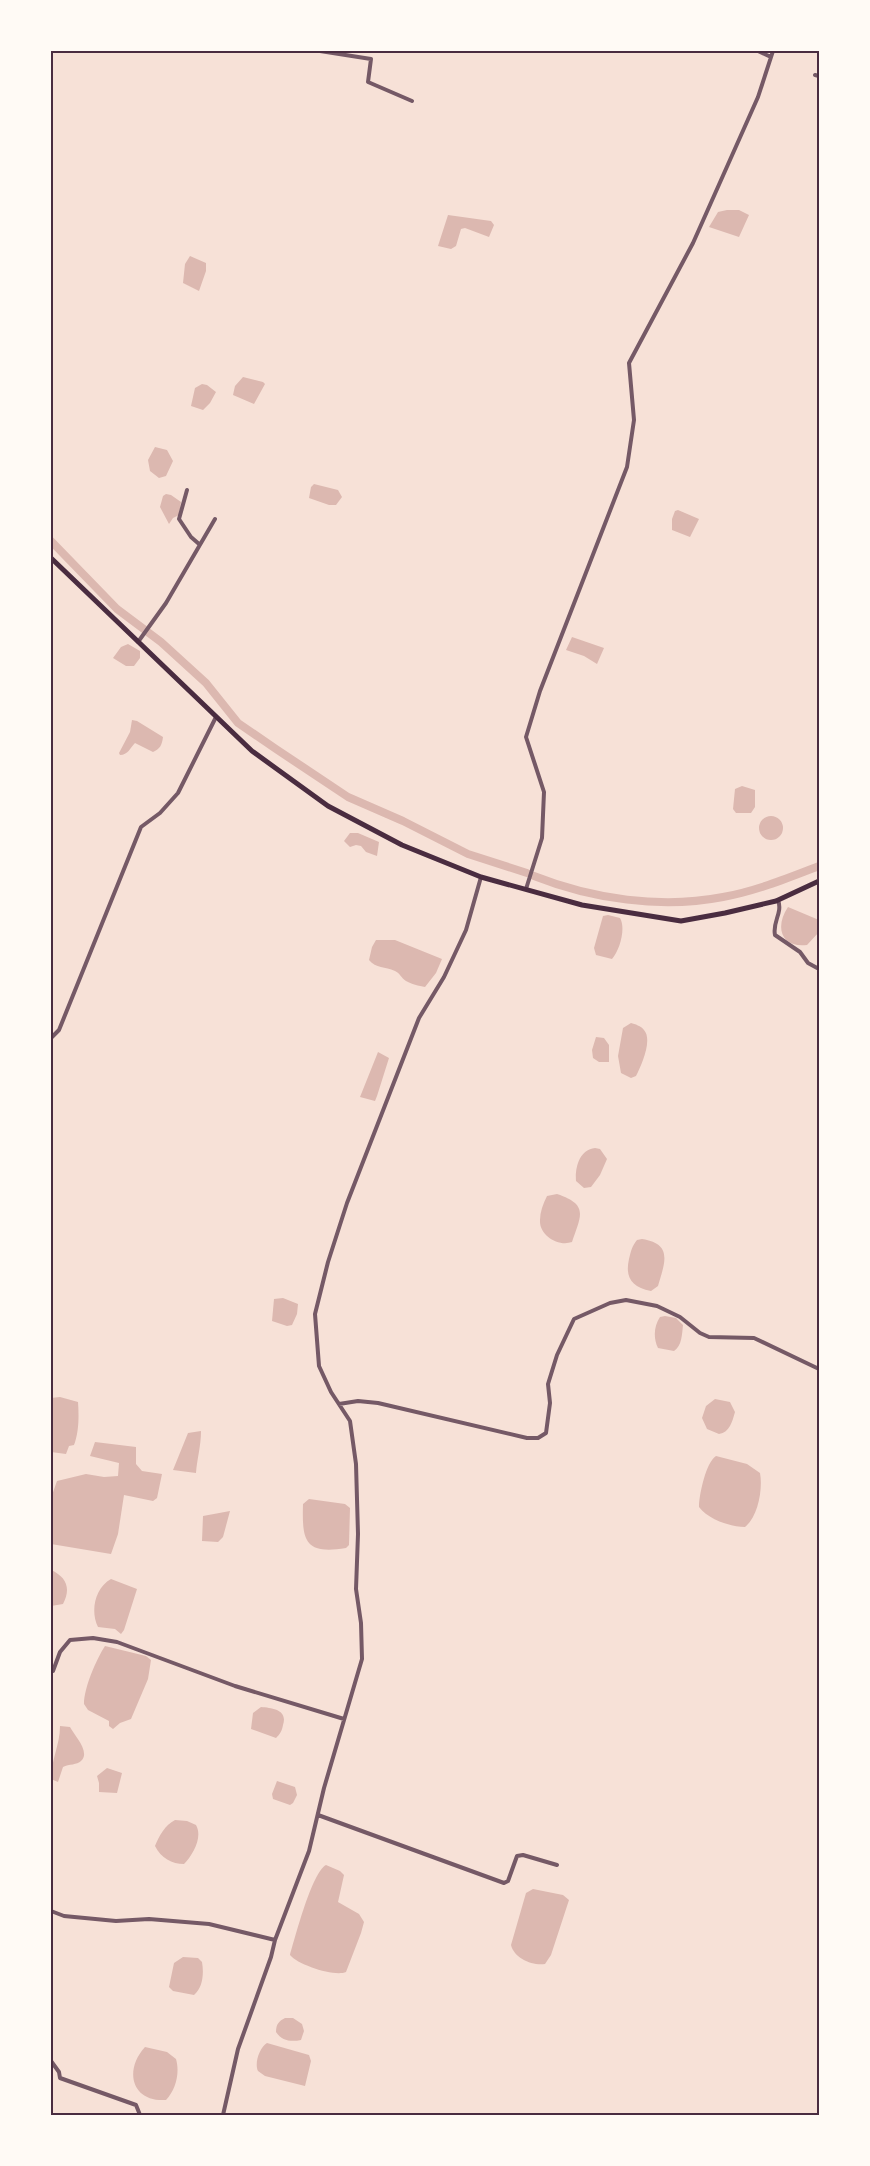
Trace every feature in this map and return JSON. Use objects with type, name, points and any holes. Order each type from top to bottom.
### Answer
[{"type":"main road","points":[[51,558],[252,751],[328,806],[402,845],[481,877],[582,905],[681,921],[778,900],[819,881]]},
{"type":"street","points":[[320,51],[371,59],[368,82],[412,101]]},
{"type":"street","points":[[758,51],[771,57]]},
{"type":"street","points":[[526,889],[542,838],[544,792],[526,737],[540,691],[627,467],[634,420],[629,363],[693,243],[758,97],[773,51]]},
{"type":"street","points":[[187,490],[179,519],[191,537],[199,544]]},
{"type":"street","points":[[138,642],[166,603],[215,519]]},
{"type":"street","points":[[51,1038],[59,1030],[141,827],[160,813],[178,793],[216,717]]},
{"type":"street","points":[[223,2115],[238,2049],[275,1940],[309,1851],[362,1659],[361,1623],[356,1589],[358,1534],[356,1464],[350,1421],[319,1366],[315,1314],[346,1203],[418,1018],[444,977],[466,930],[481,877]]},
{"type":"street","points":[[778,900],[780,910],[773,928],[775,935],[800,952],[808,963],[819,969]]},
{"type":"street","points":[[339,1404],[358,1401],[378,1403],[527,1438],[538,1438],[546,1433],[550,1403],[548,1384],[557,1355],[574,1319],[594,1309],[626,1300],[657,1306],[688,1322],[700,1333],[709,1337],[754,1338],[819,1370]]},
{"type":"street","points":[[51,1671],[53,1671],[60,1652],[70,1640],[93,1638],[117,1642],[235,1686],[344,1719]]},
{"type":"street","points":[[318,1815],[504,1883],[508,1881],[518,1856],[523,1855],[557,1865]]},
{"type":"street","points":[[51,1911],[64,1916],[116,1921],[149,1919],[209,1924],[275,1940]]},
{"type":"street","points":[[51,2061],[59,2072],[60,2078],[136,2105],[140,2115]]},
{"type":"shaded area","points":[[739,210],[749,215],[739,237],[709,227],[718,212]]},
{"type":"shaded area","points":[[448,215],[491,221],[494,225],[489,237],[465,228],[461,229],[456,246],[451,249],[438,246]]},
{"type":"shaded area","points":[[190,256],[206,263],[206,271],[199,291],[183,283],[185,264]]},
{"type":"shaded area","points":[[243,377],[265,384],[254,404],[233,395],[235,386]]},
{"type":"shaded area","points":[[202,384],[216,392],[203,410],[191,406],[195,388]]},
{"type":"shaded area","points":[[155,447],[167,450],[173,461],[166,476],[159,478],[150,471],[148,460]]},
{"type":"shaded area","points":[[314,484],[338,490],[342,497],[336,505],[309,498],[311,487]]},
{"type":"shaded area","points":[[166,494],[181,502],[179,515],[169,524],[160,507],[163,496]]},
{"type":"shaded area","points":[[678,510],[699,519],[690,537],[672,530],[672,519],[675,511]]},
{"type":"shaded area","points":[[572,637],[604,648],[597,664],[584,656],[566,650]]},
{"type":"shaded area","points":[[128,644],[140,651],[140,658],[134,666],[126,666],[113,658],[121,647]]},
{"type":"shaded area","points":[[132,720],[163,737],[157,750],[153,752],[135,743],[127,753],[120,755],[130,732]]},
{"type":"shaded area","points":[[742,786],[755,790],[755,807],[751,813],[736,813],[733,809],[735,789]]},
{"type":"shaded area","points":[[771,816],[779,820],[783,828],[779,836],[771,840],[763,836],[759,828],[763,820]]},
{"type":"shaded area","points":[[350,833],[358,833],[379,842],[377,856],[366,852],[361,846],[350,847],[344,841]]},
{"type":"shaded area","points":[[788,907],[819,920],[819,932],[807,945],[791,943],[782,934],[782,921]]},
{"type":"shaded area","points":[[603,916],[620,918],[622,922],[620,945],[612,959],[596,955],[594,948]]},
{"type":"shaded area","points":[[376,940],[395,940],[442,959],[436,973],[425,987],[415,985],[406,981],[397,972],[375,965],[369,960]]},
{"type":"shaded area","points":[[631,1023],[643,1029],[647,1046],[636,1076],[631,1078],[621,1073],[618,1056],[623,1028]]},
{"type":"shaded area","points":[[596,1037],[604,1038],[609,1045],[609,1062],[599,1062],[593,1058],[592,1050]]},
{"type":"shaded area","points":[[378,1052],[389,1058],[375,1101],[360,1097]]},
{"type":"shaded area","points":[[595,1148],[600,1149],[607,1159],[600,1175],[591,1187],[584,1188],[576,1181],[577,1165],[585,1152]]},
{"type":"shaded area","points":[[557,1194],[574,1202],[580,1212],[572,1242],[555,1241],[546,1235],[541,1225],[541,1211],[547,1196]]},
{"type":"shaded area","points":[[642,1239],[659,1245],[664,1255],[658,1286],[651,1291],[634,1284],[628,1271],[633,1247],[637,1240]]},
{"type":"shaded area","points":[[283,1298],[298,1304],[292,1325],[287,1326],[272,1321],[274,1299]]},
{"type":"shaded area","points":[[660,1317],[676,1318],[683,1325],[680,1343],[674,1351],[658,1348],[655,1340],[656,1324]]},
{"type":"shaded area","points":[[60,1397],[78,1402],[77,1435],[74,1445],[69,1446],[66,1454],[51,1452],[51,1398]]},
{"type":"shaded area","points":[[715,1399],[730,1402],[735,1412],[728,1429],[719,1434],[707,1429],[702,1418],[706,1406]]},
{"type":"shaded area","points":[[201,1431],[196,1473],[173,1470],[188,1433]]},
{"type":"shaded area","points":[[95,1442],[136,1447],[136,1464],[142,1471],[162,1474],[157,1498],[153,1501],[124,1495],[118,1534],[111,1554],[51,1544],[51,1498],[57,1481],[86,1474],[104,1477],[118,1476],[119,1463],[90,1456]]},
{"type":"shaded area","points":[[716,1456],[747,1464],[760,1473],[761,1487],[756,1510],[745,1527],[720,1522],[699,1507],[706,1472],[712,1459]]},
{"type":"shaded area","points":[[309,1499],[345,1504],[350,1508],[349,1545],[346,1548],[321,1549],[308,1542],[303,1527],[303,1504]]},
{"type":"shaded area","points":[[230,1511],[223,1537],[218,1542],[202,1541],[203,1516]]},
{"type":"shaded area","points":[[51,1570],[61,1576],[66,1584],[67,1593],[63,1604],[51,1606]]},
{"type":"shaded area","points":[[111,1579],[137,1589],[121,1634],[115,1629],[98,1627],[94,1614],[98,1594]]},
{"type":"shaded area","points":[[105,1646],[146,1656],[151,1660],[148,1679],[131,1719],[120,1723],[113,1729],[109,1726],[109,1721],[88,1710],[84,1704],[91,1674]]},
{"type":"shaded area","points":[[261,1707],[275,1709],[283,1716],[282,1729],[276,1738],[251,1729],[253,1713]]},
{"type":"shaded area","points":[[60,1726],[70,1727],[83,1748],[84,1757],[79,1762],[63,1767],[58,1782],[51,1779]]},
{"type":"shaded area","points":[[107,1768],[122,1773],[117,1793],[99,1792],[97,1776]]},
{"type":"shaded area","points":[[277,1781],[295,1787],[297,1795],[290,1805],[273,1799],[272,1794]]},
{"type":"shaded area","points":[[175,1820],[187,1821],[196,1825],[198,1830],[196,1846],[184,1864],[167,1860],[155,1846],[163,1831]]},
{"type":"shaded area","points":[[326,1865],[344,1875],[338,1902],[359,1914],[364,1922],[346,1972],[341,1973],[308,1966],[290,1955],[310,1892],[315,1880]]},
{"type":"shaded area","points":[[533,1889],[563,1895],[569,1900],[551,1955],[545,1964],[535,1964],[524,1960],[516,1954],[511,1945],[526,1893]]},
{"type":"shaded area","points":[[183,1957],[198,1958],[202,1962],[202,1980],[194,1995],[173,1991],[169,1987],[174,1963]]},
{"type":"shaded area","points":[[285,2018],[293,2018],[302,2024],[304,2031],[301,2040],[287,2040],[276,2032],[278,2023]]},
{"type":"shaded area","points":[[267,2043],[309,2055],[311,2061],[305,2086],[265,2076],[258,2071],[258,2056]]},
{"type":"shaded area","points":[[145,2047],[167,2052],[176,2059],[178,2070],[176,2081],[166,2100],[145,2096],[134,2083],[134,2065]]},
{"type":"waterway","points":[[51,541],[117,609],[161,642],[206,683],[238,723],[348,797],[403,821],[468,854],[527,873]]},
{"type":"waterway","points":[[534,876],[579,891],[603,896],[627,900],[675,902],[723,897],[772,884],[819,866]]}]
